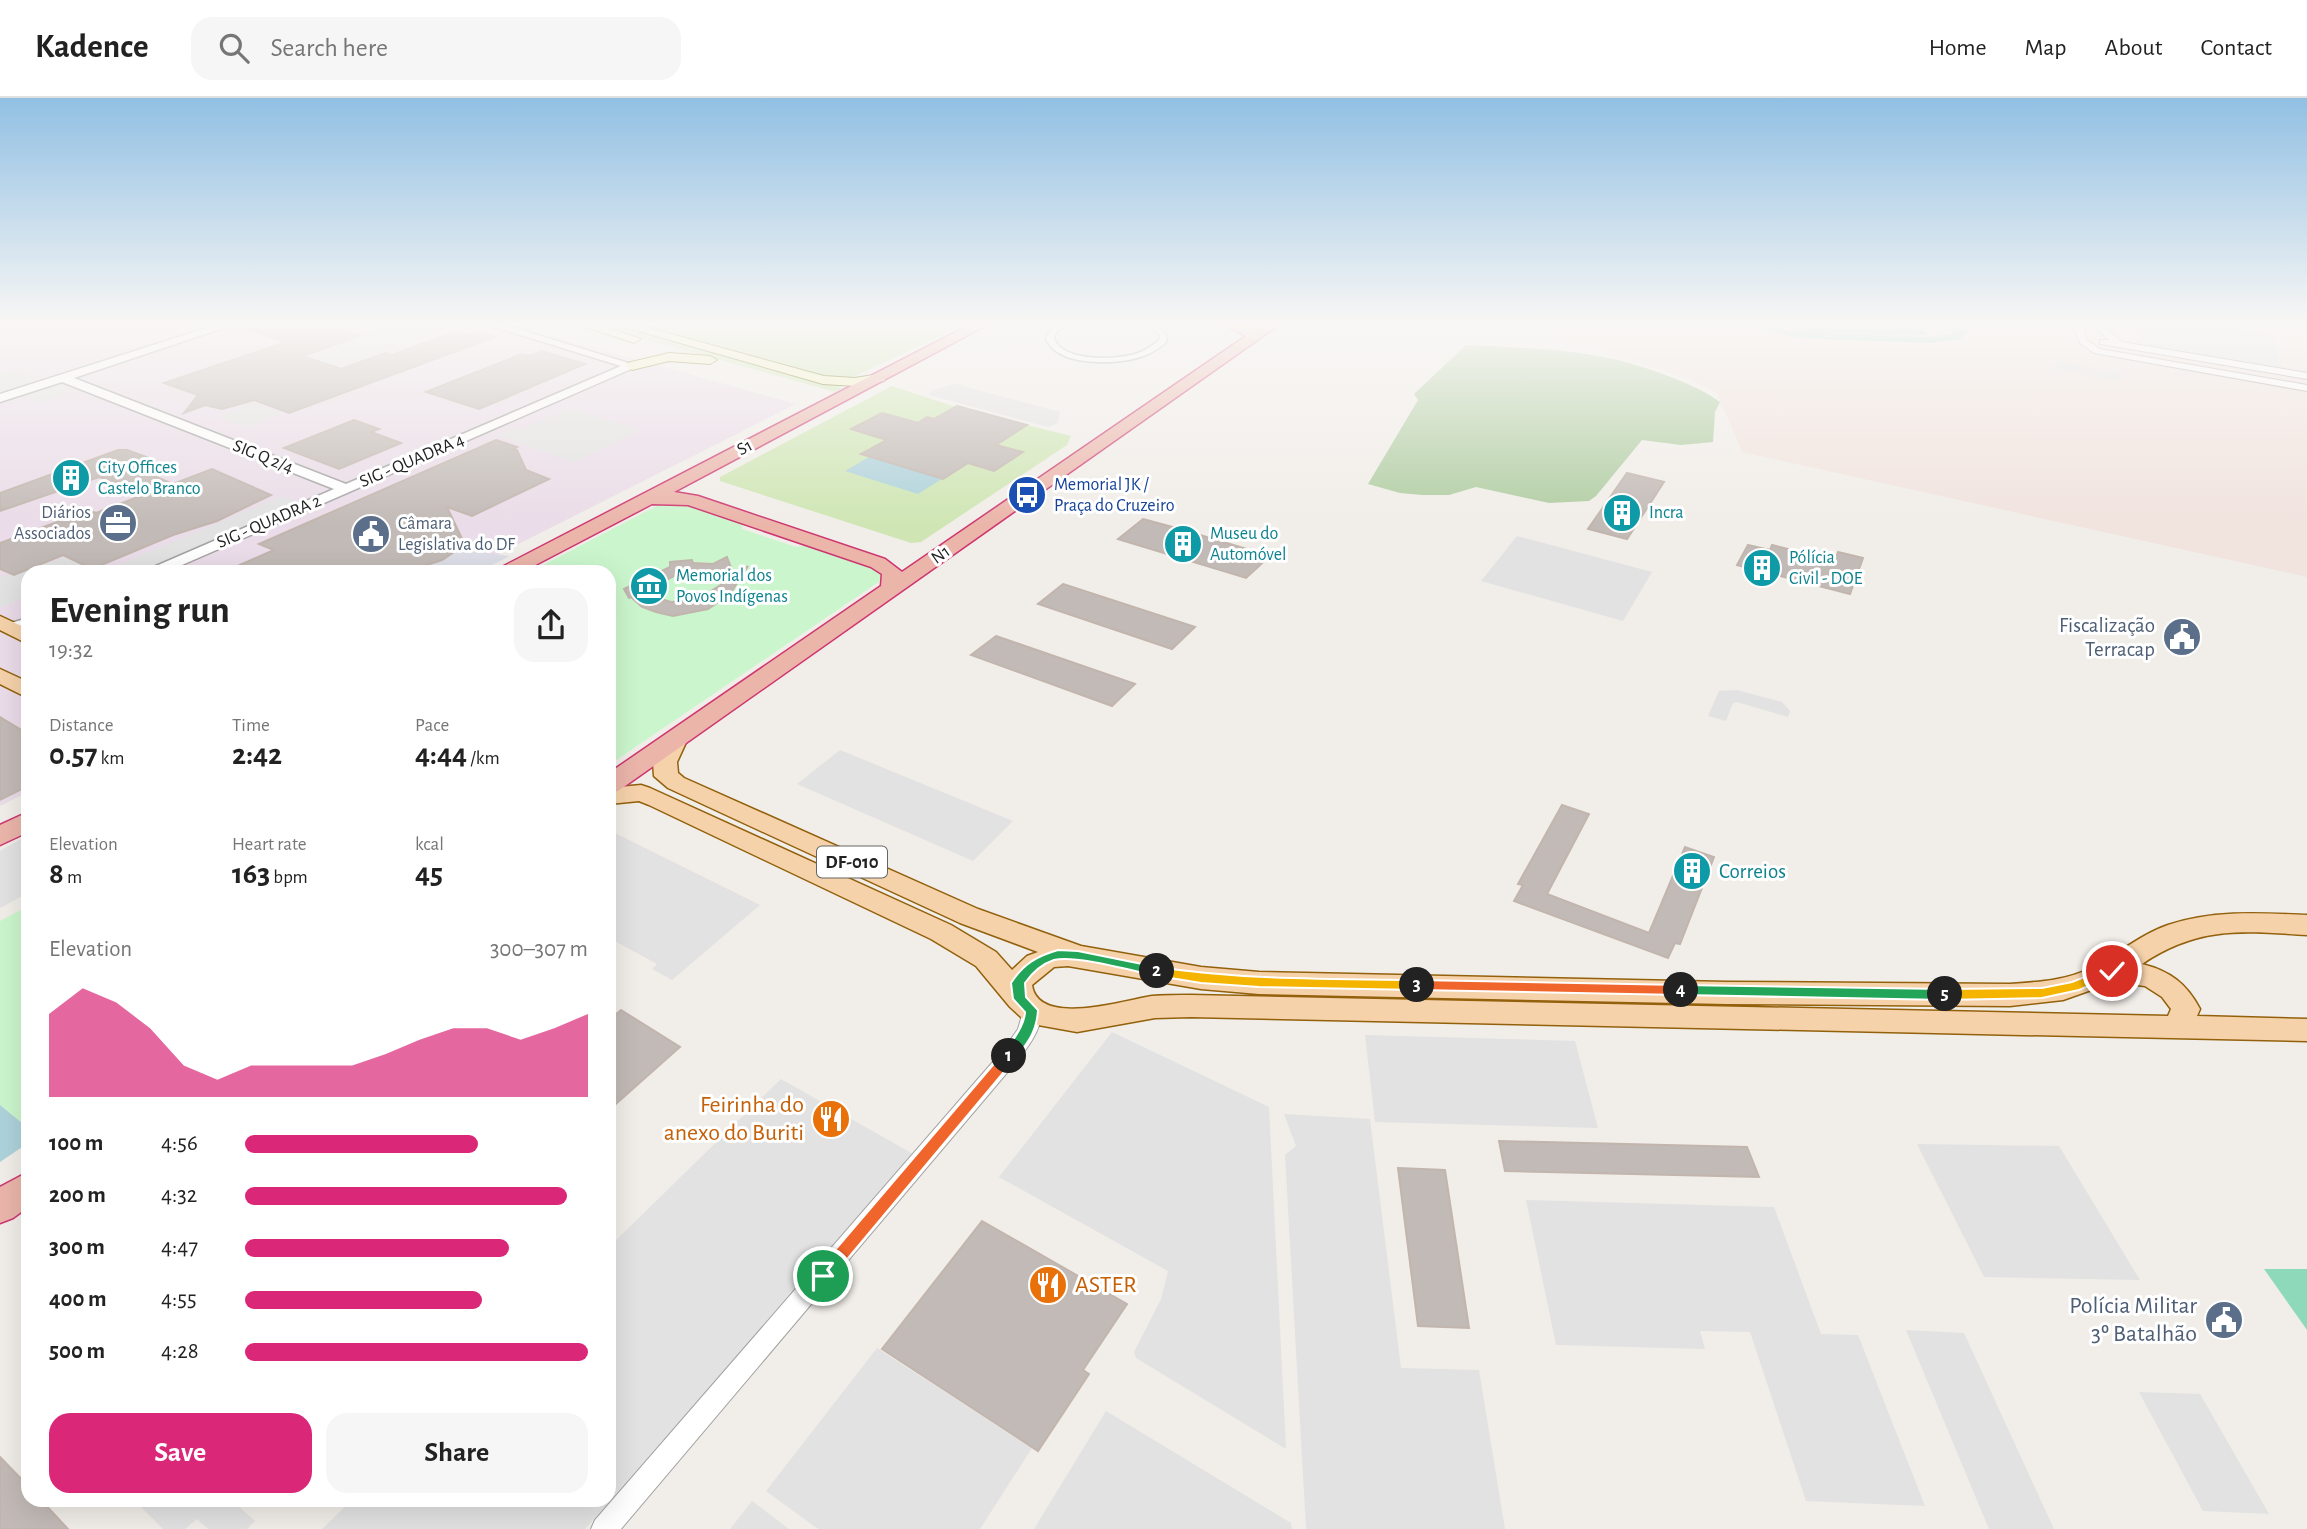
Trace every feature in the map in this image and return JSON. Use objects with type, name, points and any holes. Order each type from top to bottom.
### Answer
[{"type":"highway","name":"S1","points":[[521,565],[854,391]]},
{"type":"highway","name":"N1","points":[[616,780],[1177,391]]},
{"type":"highway","points":[[700,472],[695,482],[707,491],[905,556],[940,555]]},
{"type":"highway","points":[[648,499],[670,497],[691,500],[878,563],[892,570],[894,575],[891,589]]},
{"type":"highway","points":[[0,836],[21,825]]},
{"type":"highway","points":[[0,1207],[21,1192]]},
{"type":"main road","points":[[812,391],[825,398],[823,407]]},
{"type":"main road","points":[[0,675],[21,687]]},
{"type":"main road","name":"DF-010","points":[[677,738],[665,762],[666,775],[676,783],[969,916],[1078,956],[1201,978],[1259,982],[1727,993],[2010,995],[2074,986],[2112,971],[2142,948],[2176,933],[2202,926],[2241,923],[2307,925]]},
{"type":"main road","name":"DF-010","points":[[616,795],[640,793],[658,799],[941,932],[986,959],[1026,1005]]},
{"type":"main road","points":[[1078,956],[1058,954],[1043,959],[1027,970],[1018,983],[1026,1005],[1061,1021],[1077,1021],[1155,1007],[1191,1006],[2307,1030]]},
{"type":"main road","points":[[2112,971],[2140,972],[2161,981],[2176,992],[2186,1009],[2176,1027]]},
{"type":"street","points":[[0,398],[23,391]]},
{"type":"street","name":"SIG Q 2/4","points":[[96,391],[346,489]]},
{"type":"street","name":"SIG - QUADRA 4","points":[[346,489],[574,391]]},
{"type":"street","name":"SIG - QUADRA 2","points":[[170,565],[346,489]]},
{"type":"street","points":[[604,1529],[1026,1035],[1031,1023],[1026,1005]]},
{"type":"shaded area","points":[[0,391],[749,391],[796,404],[477,565],[21,565],[21,796],[0,806]]},
{"type":"shaded area","points":[[28,391],[76,391],[38,403],[18,394]]},
{"type":"shaded area","points":[[932,391],[980,391],[1060,412],[1058,423],[1048,427],[929,395]]},
{"type":"shaded area","points":[[1713,391],[2307,391],[2307,577],[1742,452],[1717,393]]},
{"type":"shaded area","points":[[254,403],[283,414],[245,428],[217,417]]},
{"type":"shaded area","points":[[571,408],[640,430],[573,462],[497,435],[514,428],[521,430]]},
{"type":"shaded area","points":[[282,496],[298,503],[152,565],[118,565]]},
{"type":"shaded area","points":[[1517,536],[1652,572],[1623,621],[1481,581]]},
{"type":"shaded area","points":[[357,539],[401,565],[322,565]]},
{"type":"shaded area","points":[[456,549],[510,556],[492,565],[424,565],[439,560]]},
{"type":"shaded area","points":[[66,557],[82,565],[40,565]]},
{"type":"shaded area","points":[[21,571],[21,599],[0,608],[0,577]]},
{"type":"shaded area","points":[[1737,690],[1782,702],[1790,711],[1788,717],[1737,702],[1733,703],[1726,721],[1708,716],[1719,691]]},
{"type":"shaded area","points":[[840,750],[1013,821],[973,861],[797,784]]},
{"type":"shaded area","points":[[616,833],[760,905],[672,980],[652,969],[657,964],[616,942]]},
{"type":"shaded area","points":[[21,839],[21,897],[0,908],[0,851]]},
{"type":"shaded area","points":[[1112,1032],[1269,1107],[1286,1449],[1136,1358],[1134,1352],[1161,1299],[1168,1271],[999,1177]]},
{"type":"shaded area","points":[[1365,1035],[1575,1041],[1598,1128],[1375,1122]]},
{"type":"shaded area","points":[[781,1079],[913,1154],[616,1494],[616,1240]]},
{"type":"shaded area","points":[[1284,1114],[1370,1119],[1401,1368],[1479,1370],[1505,1529],[1306,1529],[1285,1155],[1296,1146]]},
{"type":"shaded area","points":[[1917,1144],[2059,1146],[2140,1280],[1984,1277]]},
{"type":"shaded area","points":[[1526,1200],[1774,1207],[1821,1334],[1858,1335],[1925,1506],[1806,1501],[1750,1332],[1700,1331],[1705,1349],[1556,1345]]},
{"type":"shaded area","points":[[1906,1330],[1964,1333],[2054,1529],[1989,1529]]},
{"type":"shaded area","points":[[877,1348],[1032,1448],[980,1529],[818,1529],[766,1491]]},
{"type":"shaded area","points":[[2139,1392],[2200,1394],[2269,1514],[2203,1511]]},
{"type":"shaded area","points":[[1106,1411],[1291,1523],[1292,1529],[1034,1529]]},
{"type":"shaded area","points":[[752,1501],[789,1529],[730,1529]]},
{"type":"shaded area","points":[[141,1507],[239,1507],[255,1521],[247,1529],[208,1529],[197,1519],[185,1529],[163,1529]]},
{"type":"shaded area","points":[[345,1507],[604,1507],[585,1529],[322,1529]]},
{"type":"green space","points":[[883,391],[907,391],[956,407],[1071,436],[1067,445],[921,542],[911,543],[720,481],[720,477]]},
{"type":"green space","points":[[1417,391],[1701,391],[1720,402],[1715,412],[1713,442],[1681,445],[1642,440],[1589,501],[1549,503],[1476,487],[1449,495],[1422,495],[1400,493],[1368,484],[1418,400],[1414,394]]},
{"type":"green space","points":[[677,501],[742,523],[742,529],[796,547],[808,545],[882,571],[883,579],[616,760],[616,565],[543,565],[662,503]]},
{"type":"green space","points":[[21,910],[21,1122],[0,1105],[0,921]]},
{"type":"green space","points":[[2264,1269],[2307,1269],[2307,1330]]},
{"type":"water","points":[[895,442],[967,463],[918,494],[845,471]]},
{"type":"water","points":[[0,1105],[21,1122],[21,1148],[0,1162]]},
{"type":"building","points":[[186,391],[349,391],[289,413],[254,400],[222,409],[205,405],[184,413],[198,395]]},
{"type":"building","points":[[429,391],[522,391],[479,409],[426,392]]},
{"type":"building","points":[[957,406],[1027,425],[996,445],[1023,452],[994,471],[968,463],[943,479],[861,454],[887,440],[851,429],[882,413],[918,423],[927,417],[934,419]]},
{"type":"building","points":[[354,420],[379,429],[371,432],[401,443],[339,469],[284,448]]},
{"type":"building","points":[[496,440],[517,447],[513,449],[517,450],[526,470],[549,479],[472,516],[447,507],[463,541],[457,550],[442,560],[427,565],[240,565],[274,550],[259,544]]},
{"type":"building","name":"Diários Associados","points":[[118,450],[127,450],[146,457],[130,466],[173,484],[212,469],[271,495],[217,521],[173,535],[102,565],[84,565],[63,555],[38,565],[21,565],[21,572],[14,575],[0,569],[0,543],[89,510],[96,513],[151,492],[99,477],[0,511],[0,493]]},
{"type":"building","name":"Incra","points":[[1627,473],[1664,482],[1627,539],[1588,529]]},
{"type":"building","name":"Museu do Automóvel","points":[[1143,519],[1270,556],[1246,578],[1118,539]]},
{"type":"building","name":"Pólícia Civil - DOE","points":[[1748,545],[1770,550],[1772,545],[1835,561],[1838,552],[1863,558],[1850,594],[1737,565]]},
{"type":"building","name":"Memorial dos Povos Indígenas","points":[[727,557],[734,575],[748,566],[730,594],[708,609],[673,616],[656,612],[629,598],[624,589],[670,567],[670,562],[692,560],[693,563],[713,564]],"holes":[[[682,572],[730,579],[690,601],[671,602],[640,593]]]},
{"type":"building","points":[[1063,584],[1195,627],[1172,649],[1038,604]]},
{"type":"building","points":[[996,636],[1135,684],[1112,706],[971,655]]},
{"type":"building","points":[[0,717],[21,730],[21,790],[0,800]]},
{"type":"building","name":"Correios","points":[[1562,805],[1589,814],[1547,894],[1649,933],[1685,847],[1714,857],[1680,944],[1675,943],[1668,958],[1514,901],[1523,885],[1518,884]]},
{"type":"building","points":[[621,1010],[680,1047],[616,1104],[616,1014]]},
{"type":"building","points":[[1499,1141],[1747,1147],[1759,1177],[1505,1171]]},
{"type":"building","points":[[1398,1168],[1445,1170],[1469,1328],[1418,1326]]},
{"type":"building","points":[[982,1221],[1127,1304],[1083,1370],[1089,1374],[1038,1451],[882,1349]]},
{"type":"building","points":[[0,1457],[21,1479],[21,1507],[48,1507],[68,1529],[0,1529]]},
{"type":"place","name":"City Offices Castelo Branco","points":[[71,478]]},
{"type":"place","name":"Memorial JK / Praça do Cruzeiro","points":[[1027,495]]},
{"type":"place","name":"Incra","points":[[1622,513]]},
{"type":"place","name":"Diários Associados","points":[[118,523]]},
{"type":"place","name":"Câmara Legislativa do DF","points":[[371,534]]},
{"type":"place","name":"Museu do Automóvel","points":[[1183,544]]},
{"type":"place","name":"Pólícia Civil - DOE","points":[[1762,568]]},
{"type":"place","name":"Memorial dos Povos Indígenas","points":[[649,586]]},
{"type":"place","name":"Fiscalização Terracap","points":[[2182,637]]},
{"type":"place","name":"Correios","points":[[1692,871]]},
{"type":"place","name":"Feirinha do anexo do Buriti","points":[[831,1119]]},
{"type":"place","name":"ASTER","points":[[1048,1285]]},
{"type":"place","name":"Polícia Militar 3º Batalhão","points":[[2224,1320]]},
{"type":"route","points":[[823,1276],[1026,1035],[1032,1010],[1020,999],[1018,983],[1027,970],[1043,959],[1058,954],[1201,978],[1259,982],[1727,993],[2010,995],[2042,993],[2074,986],[2112,971]]}]
